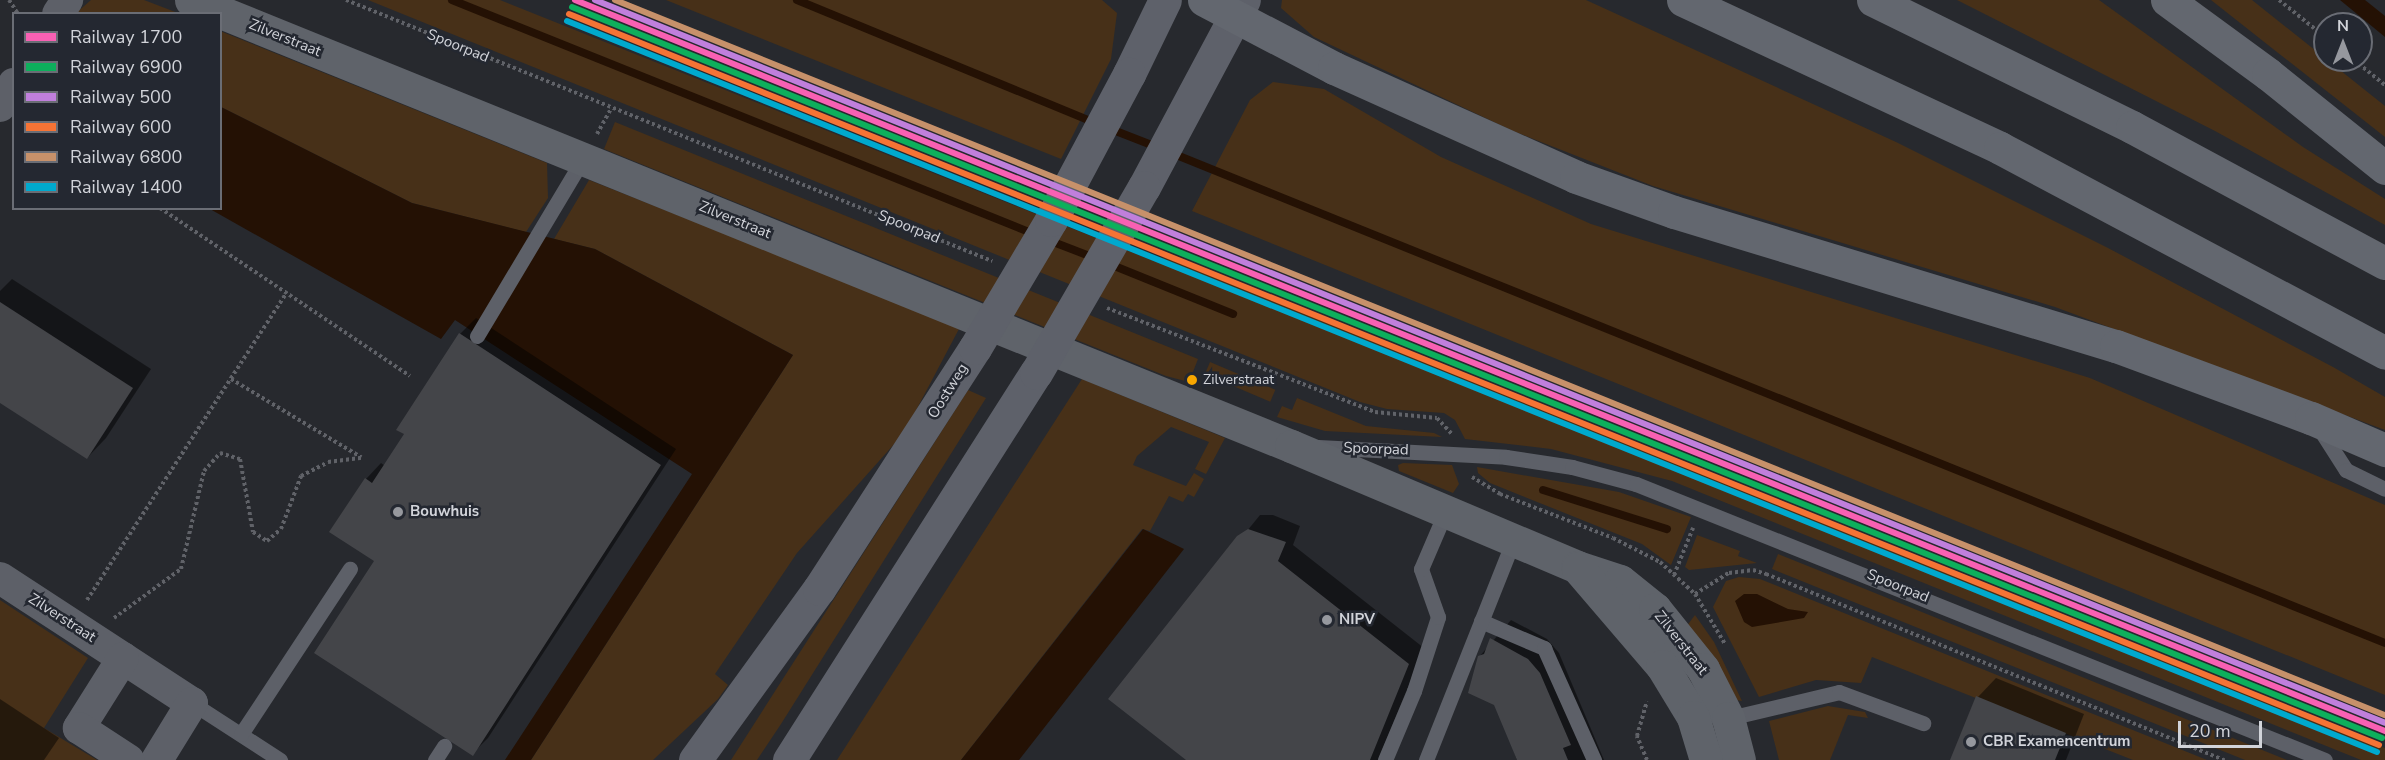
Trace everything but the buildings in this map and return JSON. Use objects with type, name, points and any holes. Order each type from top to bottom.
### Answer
[{"type":"highway","points":[[1204,0],[1239,9],[1437,117],[1586,180],[1724,227],[2016,313],[2311,418],[2385,450]]},
{"type":"highway","points":[[1683,0],[2010,153],[2385,353]]},
{"type":"highway","points":[[1873,0],[2132,127],[2385,263]]},
{"type":"highway","points":[[2167,0],[2268,74],[2385,168]]},
{"type":"main road","name":"Oostweg","points":[[695,760],[825,579],[975,348],[1051,220],[1130,74],[1165,0]]},
{"type":"main road","points":[[789,760],[1036,373],[1239,9]]},
{"type":"street","name":"Zilverstraat","points":[[191,0],[221,12]]},
{"type":"street","name":"Zilverstraat","points":[[222,13],[1291,446],[1577,567],[1620,581],[1655,609],[1703,669],[1728,718],[1739,760]]},
{"type":"street","points":[[0,106],[12,87]]},
{"type":"street","name":"Zilverstraat","points":[[1577,567],[1662,666],[1702,745]]},
{"type":"street","name":"Zilverstraat","points":[[0,578],[192,703]]},
{"type":"street","points":[[123,658],[79,728],[128,760]]},
{"type":"street","points":[[156,760],[192,703]]},
{"type":"lane","points":[[477,336],[583,159]]},
{"type":"lane","points":[[2311,418],[2346,470],[2385,489]]},
{"type":"lane","name":"Spoorpad","points":[[1291,446],[1461,452],[1572,467],[1636,484],[1702,508],[2325,760]]},
{"type":"lane","points":[[1385,760],[1414,691],[1438,617],[1421,569],[1446,513]]},
{"type":"lane","points":[[1426,760],[1514,539]]},
{"type":"lane","points":[[241,734],[350,570]]},
{"type":"lane","points":[[1481,621],[1544,648],[1593,760]]},
{"type":"lane","points":[[1702,745],[1728,718],[1839,693],[1923,723]]},
{"type":"lane","points":[[192,703],[280,760]]},
{"type":"lane","points":[[435,760],[444,746]]},
{"type":"path","name":"Spoorpad","points":[[346,0],[999,264]]},
{"type":"path","points":[[2279,0],[2313,27]]},
{"type":"path","points":[[2369,72],[2385,85]]},
{"type":"path","points":[[163,210],[410,376]]},
{"type":"path","points":[[81,630],[231,379],[286,293]]},
{"type":"path","points":[[1096,304],[1375,412],[1437,418],[1450,427],[1474,481],[1613,538],[1660,562],[1695,594],[1729,573],[1753,570],[1766,574],[2225,760]]},
{"type":"path","points":[[81,630],[181,569],[204,471],[219,453],[240,459],[253,532],[267,541],[281,529],[300,476],[328,462],[362,458],[231,379]]},
{"type":"path","points":[[1674,575],[1702,508]]},
{"type":"shaded area","points":[[91,0],[144,0],[175,12],[77,12]]},
{"type":"shaded area","points":[[368,0],[500,0],[1156,262],[1159,257],[1182,261],[2385,748],[2385,760],[2361,760],[1672,481],[1551,449],[1465,439],[1455,420],[1444,413],[1387,409],[1360,402]]},
{"type":"shaded area","points":[[666,0],[1102,0],[1117,13],[1111,59],[1061,159]]},
{"type":"shaded area","points":[[1282,0],[1586,0],[1896,142],[2108,248],[2333,367],[2385,397],[2385,430],[2055,307],[1653,186],[1513,131],[1314,37],[1281,8]]},
{"type":"shaded area","points":[[1957,0],[2099,0],[2303,147],[2385,199],[2385,225],[2215,131]]},
{"type":"shaded area","points":[[2211,0],[2252,0],[2313,49],[2313,72],[2342,72],[2385,106],[2385,137]]},
{"type":"shaded area","points":[[2340,0],[2365,0],[2385,16],[2385,37],[2373,27],[2373,12],[2355,12]]},
{"type":"shaded area","points":[[222,32],[547,163],[548,198],[526,232],[412,203],[222,108]]},
{"type":"shaded area","points":[[1273,82],[1324,89],[1441,157],[1591,224],[2090,378],[2385,505],[2385,695],[1192,211],[1250,100]]},
{"type":"shaded area","points":[[222,108],[412,203],[595,249],[793,355],[531,760],[505,760],[692,474],[455,320],[441,339],[212,210],[222,210]]},
{"type":"shaded area","points":[[615,122],[1198,359],[1189,382],[1166,376],[604,149]]},
{"type":"shaded area","points":[[589,180],[960,327],[904,433],[797,553],[715,674],[728,685],[718,699],[653,760],[531,760],[793,355],[595,249],[554,239]]},
{"type":"shaded area","points":[[1210,362],[1275,390],[1270,402],[1205,374]]},
{"type":"shaded area","points":[[1082,379],[1225,438],[1206,474],[1195,469],[1209,442],[1171,427],[1137,456],[1133,465],[1186,486],[1194,473],[1204,479],[1194,497],[1188,494],[1183,502],[1169,496],[1150,531],[1142,529],[961,760],[837,760]]},
{"type":"shaded area","points":[[968,390],[986,398],[781,724],[757,760],[731,760]]},
{"type":"shaded area","points":[[1297,398],[1366,426],[1434,433],[1442,437],[1325,431],[1277,417],[1282,406],[1292,410]]},
{"type":"shaded area","points":[[1403,463],[1452,465],[1459,484],[1453,493],[1399,471],[1398,465]]},
{"type":"shaded area","points":[[1477,467],[1619,492],[1691,517],[1671,565],[1642,544],[1490,483],[1478,473]]},
{"type":"shaded area","points":[[1143,529],[1184,549],[1019,760],[961,760]]},
{"type":"shaded area","points":[[1697,535],[1740,551],[1738,556],[1757,563],[1689,570],[1685,567]]},
{"type":"shaded area","points":[[1778,554],[2287,760],[2245,760],[1772,569]]},
{"type":"shaded area","points":[[1739,577],[1760,579],[2207,760],[2133,760],[1872,657],[1861,683],[1816,680],[1759,697],[1713,607],[1726,581]]},
{"type":"shaded area","points":[[1744,594],[1757,594],[1788,609],[1808,612],[1804,618],[1752,627],[1744,622],[1735,601]]},
{"type":"shaded area","points":[[0,600],[88,658],[44,728],[97,760],[0,760]]},
{"type":"shaded area","points":[[1695,615],[1714,642],[1742,701],[1736,700],[1686,627]]},
{"type":"shaded area","points":[[1828,706],[1865,712],[1868,718],[1848,715],[1830,760],[1779,760],[1769,721]]},
{"type":"waterway","points":[[452,0],[1034,234]]},
{"type":"waterway","points":[[797,0],[1096,123]]},
{"type":"waterway","points":[[1108,128],[1157,147]]},
{"type":"waterway","points":[[1169,152],[2385,643]]},
{"type":"waterway","points":[[1048,240],[1095,258]]},
{"type":"waterway","points":[[1107,263],[1233,314]]},
{"type":"waterway","points":[[1543,490],[1667,529]]},
{"type":"rail line","name":"1700","points":[[575,0],[2385,731]]},
{"type":"rail line","name":"500","points":[[595,0],[2385,723]]},
{"type":"rail line","name":"6800","points":[[615,0],[2385,715]]},
{"type":"rail line","name":"6900","points":[[572,7],[2382,738]]},
{"type":"rail line","name":"600","points":[[569,14],[2379,745]]},
{"type":"rail line","name":"1400","points":[[567,21],[2377,752]]},
{"type":"place","name":"Zilverstraat","points":[[1192,380]]},
{"type":"place","name":"Bouwhuis","points":[[398,512]]},
{"type":"place","name":"NIPV","points":[[1327,620]]},
{"type":"place","name":"CBR Examencentrum","points":[[1971,742]]}]
